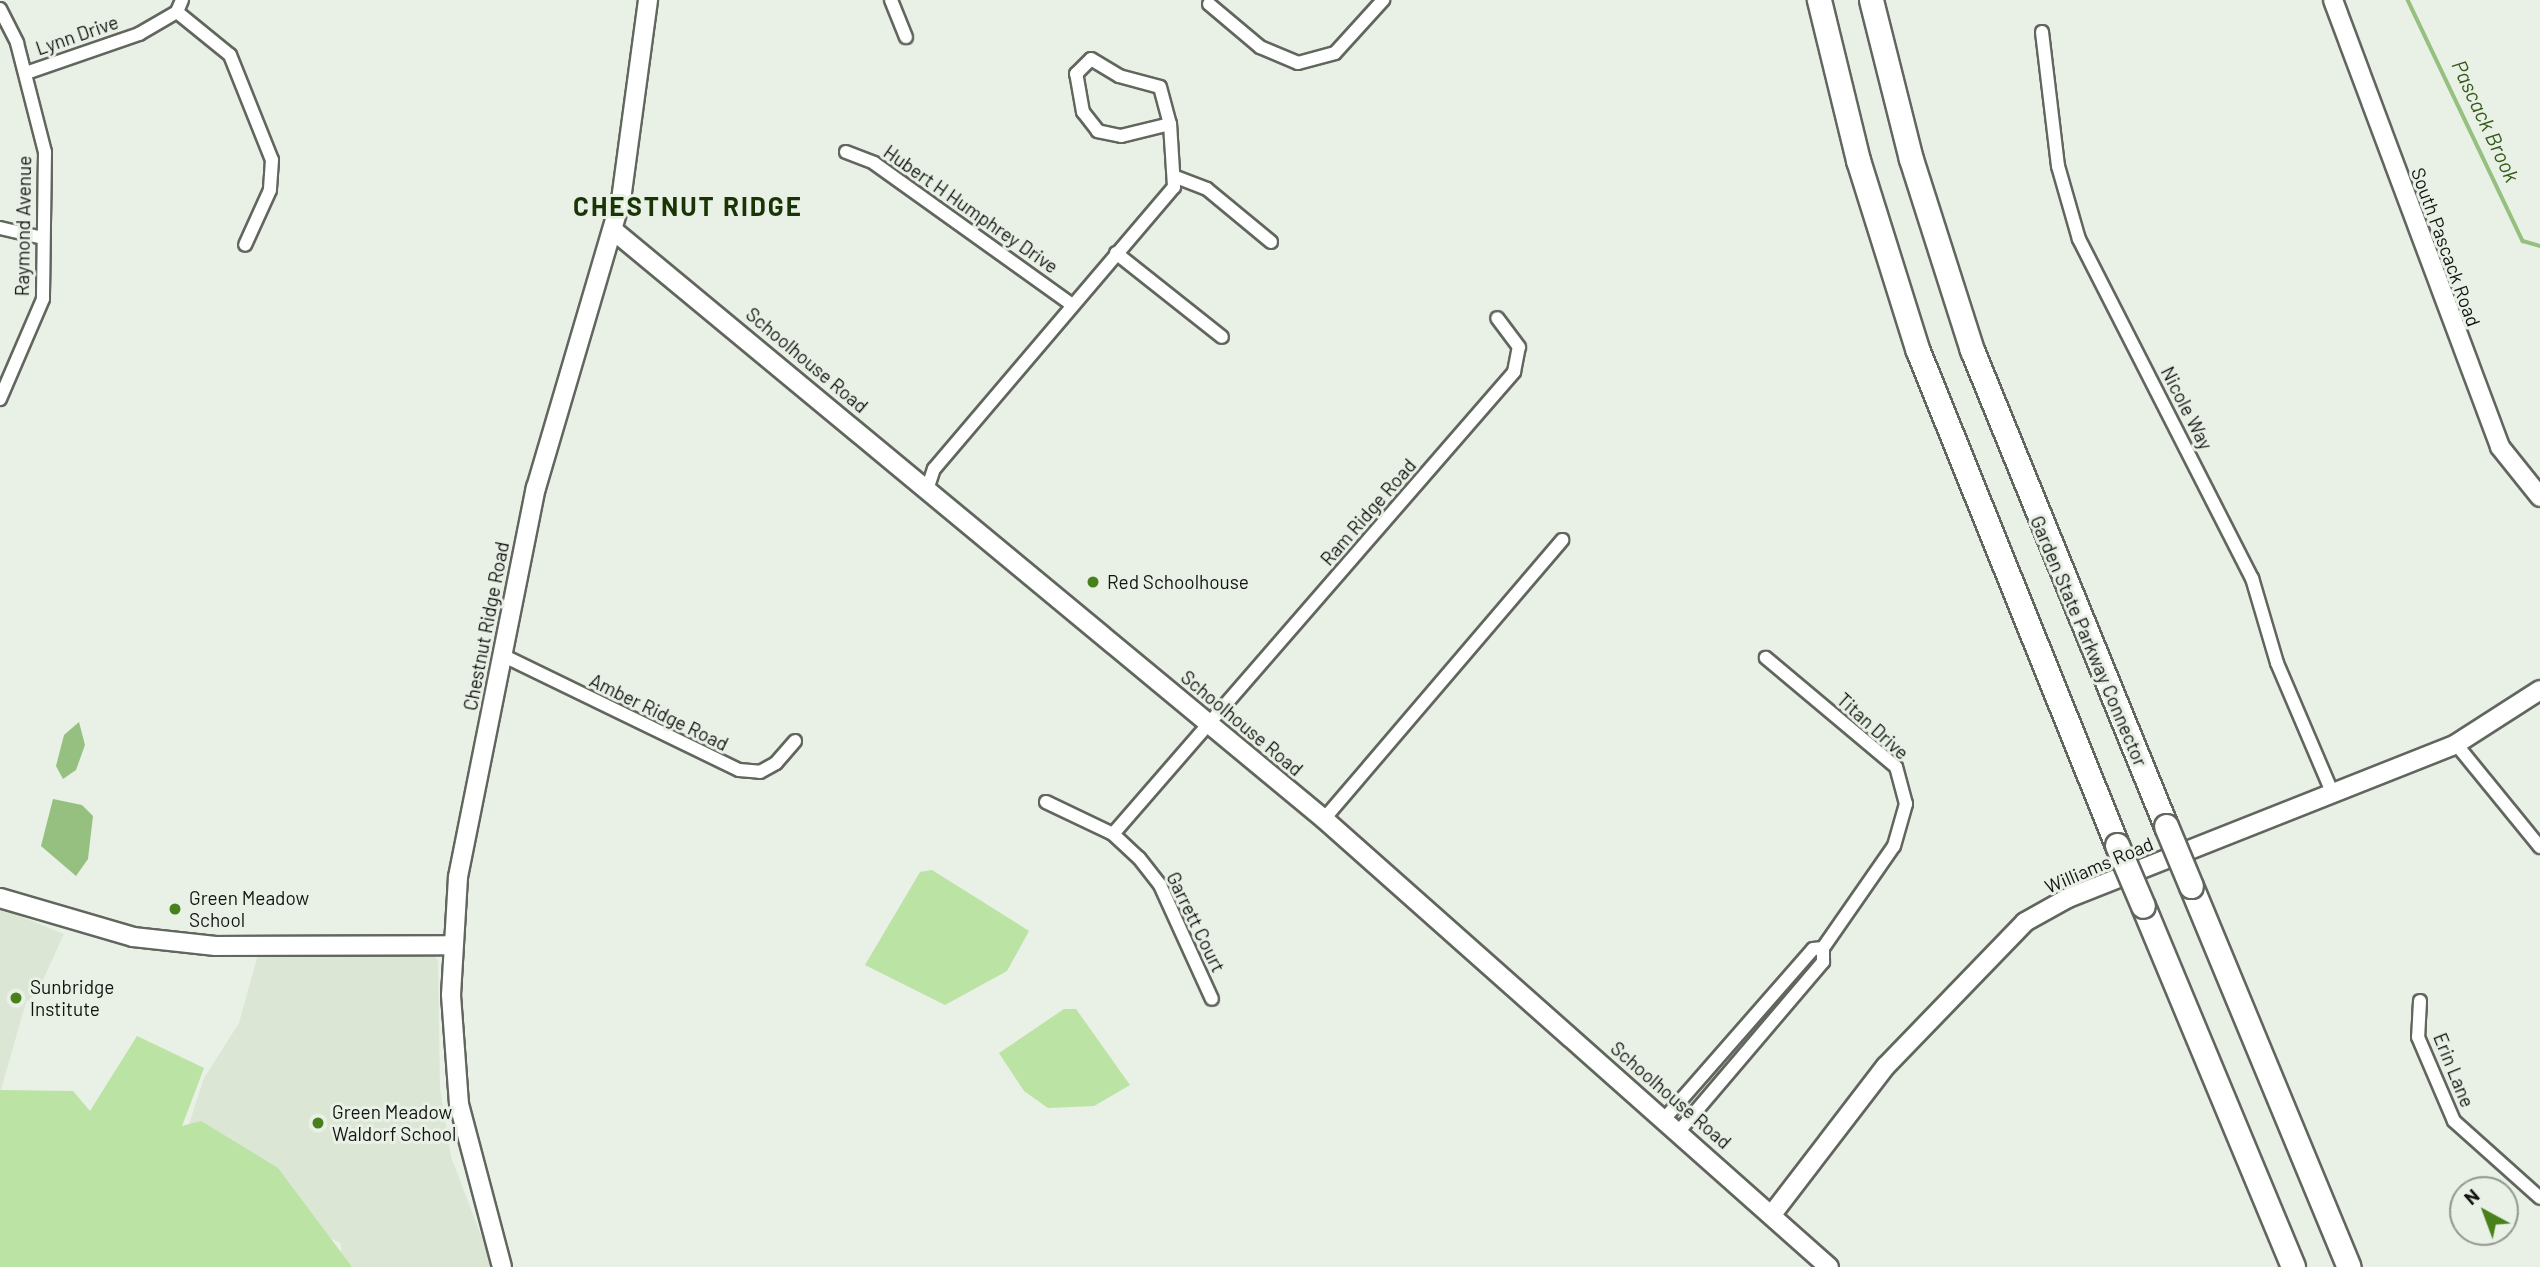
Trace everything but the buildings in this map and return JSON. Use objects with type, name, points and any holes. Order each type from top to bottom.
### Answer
[{"type":"highway","points":[[1819,0],[1858,160],[1917,351],[2117,845],[2293,1267]]},
{"type":"highway","name":"Garden State Parkway Connector","points":[[1871,0],[1919,185],[1972,350],[2349,1267]]},
{"type":"street","name":"Chestnut Ridge Road","points":[[502,1267],[459,1104],[451,944],[469,810],[536,488],[613,230],[635,114],[648,0]]},
{"type":"street","points":[[891,0],[906,37]]},
{"type":"street","points":[[1209,4],[1260,47],[1298,63],[1335,53],[1383,0]]},
{"type":"street","name":"South Pascack Road","points":[[2333,0],[2485,411],[2500,447],[2540,497]]},
{"type":"street","points":[[179,6],[229,55],[265,137],[270,190],[245,245]]},
{"type":"street","name":"Lynn Drive","points":[[26,72],[139,34],[179,6]]},
{"type":"street","name":"Raymond Avenue","points":[[0,9],[26,72],[45,152],[37,324],[0,399]]},
{"type":"street","name":"Nicole Way","points":[[2042,32],[2058,166],[2079,239],[2252,578],[2277,663],[2333,794]]},
{"type":"street","points":[[928,487],[934,469],[1116,253],[1176,177],[1170,124],[1160,87],[1119,76],[1096,59],[1080,65],[1083,112],[1098,131],[1122,136],[1170,124]]},
{"type":"street","name":"Hubert H Humphrey Drive","points":[[846,152],[874,163],[1071,304]]},
{"type":"street","points":[[1176,177],[1207,189],[1270,242]]},
{"type":"street","points":[[0,228],[43,238]]},
{"type":"street","name":"Schoolhouse Road","points":[[613,230],[928,487],[1324,819],[1666,1117],[1829,1267]]},
{"type":"street","points":[[1116,253],[1222,337]]},
{"type":"street","name":"Ram Ridge Road","points":[[1210,722],[1514,372],[1519,347],[1497,318]]},
{"type":"street","points":[[1324,819],[1562,540]]},
{"type":"street","name":"Amber Ridge Road","points":[[502,656],[739,770],[760,772],[776,763],[796,741]]},
{"type":"street","name":"Titan Drive","points":[[1680,1130],[1823,961],[1823,948],[1894,846],[1906,804],[1904,783],[1896,767],[1766,658]]},
{"type":"street","name":"Williams Road","points":[[1773,1213],[1886,1066],[2025,922],[2068,898],[2456,744],[2540,691]]},
{"type":"street","points":[[1113,834],[1210,722]]},
{"type":"street","points":[[2456,744],[2540,847]]},
{"type":"street","name":"Garrett Court","points":[[1046,802],[1113,834],[1160,885],[1212,999]]},
{"type":"street","points":[[0,898],[133,937],[216,946],[451,944]]},
{"type":"street","name":"Titan Drive","points":[[1666,1117],[1813,949],[1823,948]]},
{"type":"street","name":"Erin Lane","points":[[2420,1001],[2418,1037],[2454,1121],[2540,1198]]},
{"type":"shaded area","points":[[79,722],[85,745],[76,770],[63,779],[56,766],[64,735]]},
{"type":"shaded area","points":[[53,799],[82,805],[93,816],[88,859],[76,876],[41,846]]},
{"type":"shaded area","points":[[932,870],[1029,931],[1007,971],[945,1005],[865,965],[920,872]]},
{"type":"shaded area","name":"Sunbridge Institute","points":[[0,908],[64,934],[37,993],[26,1002],[0,1093]]},
{"type":"shaded area","name":"Green Meadow Waldorf School","points":[[259,951],[431,951],[438,961],[440,1089],[451,1157],[493,1267],[341,1267],[341,1243],[266,1210],[171,1180],[204,1078],[239,1023]]},
{"type":"shaded area","points":[[1064,1009],[1076,1009],[1130,1085],[1094,1106],[1048,1108],[1024,1091],[999,1053]]},
{"type":"shaded area","points":[[137,1036],[204,1068],[182,1126],[201,1121],[278,1168],[352,1267],[0,1267],[0,1090],[73,1091],[90,1111]]},
{"type":"waterway","name":"Pascack Brook","points":[[2408,0],[2523,241],[2540,246]]},
{"type":"place","name":"Red Schoolhouse","points":[[1093,582]]},
{"type":"place","name":"Green Meadow School","points":[[175,909]]},
{"type":"place","name":"Sunbridge Institute","points":[[16,998]]},
{"type":"place","name":"Green Meadow Waldorf School","points":[[318,1123]]},
{"type":"district","name":"CHESTNUT RIDGE","points":[[688,206]]}]
